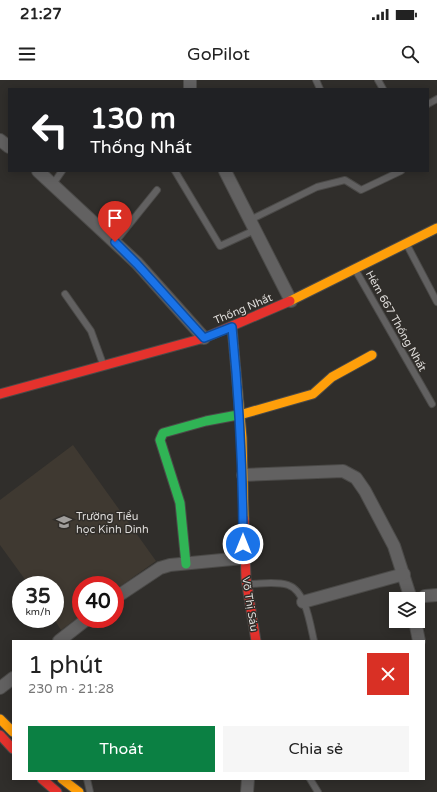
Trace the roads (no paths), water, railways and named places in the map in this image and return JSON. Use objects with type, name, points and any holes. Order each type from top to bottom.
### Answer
[{"type":"street","points":[[0,140],[8,146]]},
{"type":"street","points":[[39,172],[137,264],[204,338]]},
{"type":"street","points":[[226,172],[291,301]]},
{"type":"street","name":"Thống Nhất","points":[[0,394],[204,338],[291,301],[437,228]]},
{"type":"street","name":"Võ Thị Sáu","points":[[232,327],[240,415],[243,474],[243,558],[250,617],[256,640]]},
{"type":"street","points":[[186,564],[180,503],[160,440],[163,433],[240,415],[313,394],[332,377],[372,355]]},
{"type":"street","points":[[243,474],[343,471],[349,473],[356,478],[365,491],[394,546],[409,592]]},
{"type":"street","points":[[124,592],[160,568],[170,565],[243,558]]},
{"type":"street","points":[[303,602],[404,574]]},
{"type":"street","points":[[60,640],[76,628]]},
{"type":"street","points":[[416,628],[419,640]]},
{"type":"street","points":[[0,688],[12,679]]},
{"type":"street","points":[[0,719],[12,731]]},
{"type":"street","points":[[0,734],[12,748]]},
{"type":"street","points":[[43,780],[57,792]]},
{"type":"street","points":[[63,780],[79,792]]},
{"type":"street","points":[[247,792],[248,780]]},
{"type":"lane","points":[[53,184],[61,172]]},
{"type":"lane","points":[[176,172],[220,246],[252,225],[317,187],[345,180],[361,190],[399,172]]},
{"type":"lane","points":[[115,242],[157,190]]},
{"type":"lane","points":[[406,244],[437,302]]},
{"type":"lane","name":"Hẻm 667 Thống Nhất","points":[[355,269],[432,404]]},
{"type":"lane","points":[[65,294],[91,331],[104,366]]},
{"type":"lane","points":[[246,584],[286,584],[293,587],[302,597],[314,640]]},
{"type":"lane","points":[[88,780],[90,792]]},
{"type":"lane","points":[[311,780],[318,792]]},
{"type":"place","name":"Trường Tiểu học Kinh Dinh","points":[[64,522]]}]
